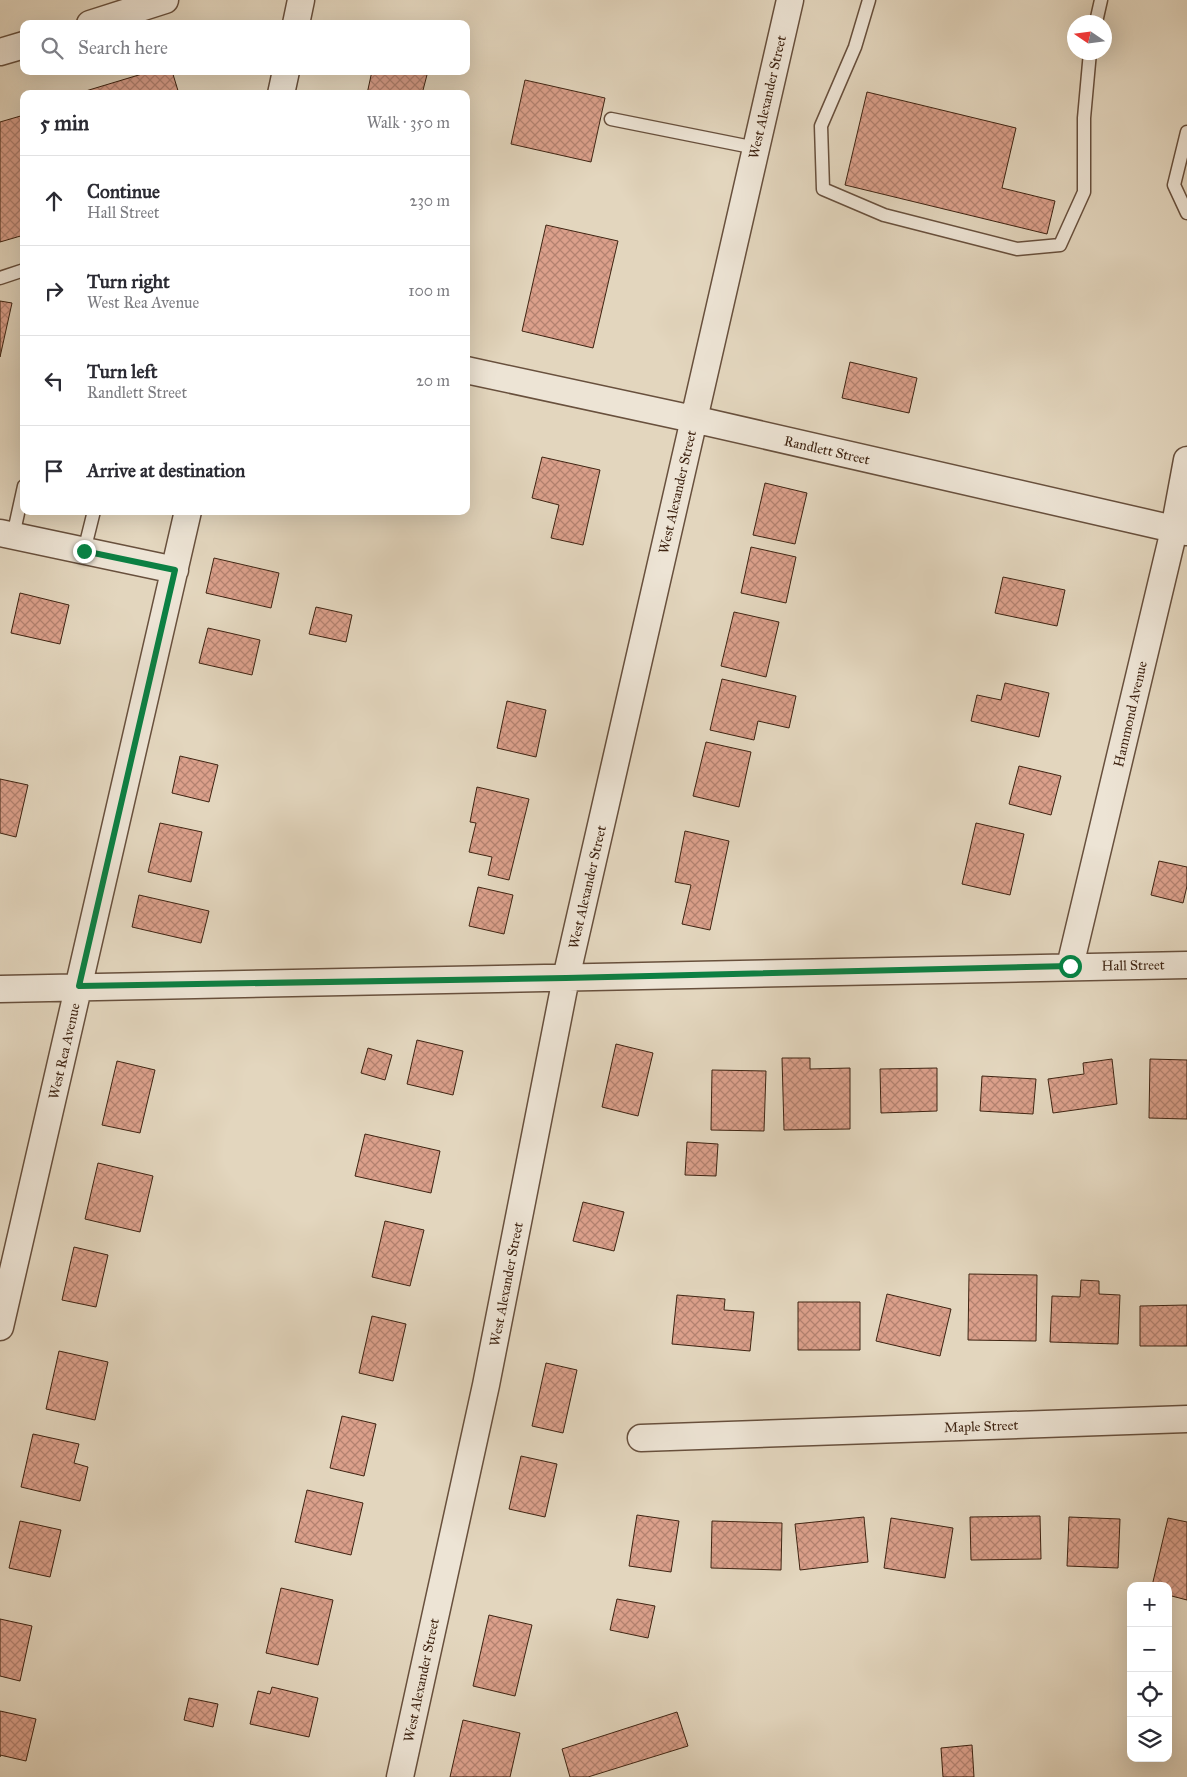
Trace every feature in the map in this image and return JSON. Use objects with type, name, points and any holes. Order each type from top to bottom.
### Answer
[{"type":"street","points":[[102,20],[165,0]]},
{"type":"street","points":[[297,20],[301,0]]},
{"type":"street","name":"West Alexander Street","points":[[400,1777],[486,1385],[566,978],[790,0]]},
{"type":"street","points":[[0,52],[20,46]]},
{"type":"street","points":[[282,90],[285,75]]},
{"type":"street","name":"Randlett Street","points":[[470,371],[693,419],[1181,531]]},
{"type":"street","name":"Hammond Avenue","points":[[1070,966],[1181,531],[1187,460]]},
{"type":"street","name":"West Rea Avenue","points":[[0,1327],[187,515]]},
{"type":"street","points":[[7,535],[175,570]]},
{"type":"street","name":"Hall Street","points":[[0,988],[1187,965]]},
{"type":"street","name":"Maple Street","points":[[641,1438],[1187,1419]]},
{"type":"lane","points":[[868,0],[855,47],[821,126],[823,189],[884,215],[1017,249],[1060,245],[1084,192],[1084,118],[1089,60]]},
{"type":"lane","points":[[1097,15],[1100,0]]},
{"type":"lane","points":[[611,119],[756,148]]},
{"type":"lane","points":[[1187,132],[1174,185],[1187,213]]},
{"type":"lane","points":[[0,278],[20,271]]},
{"type":"lane","points":[[7,535],[20,498]]},
{"type":"lane","points":[[84,551],[93,515]]},
{"type":"building","points":[[139,75],[173,75],[178,90],[89,90]]},
{"type":"building","points":[[371,75],[427,75],[423,90],[368,90]]},
{"type":"building","points":[[525,80],[605,98],[591,162],[511,144]]},
{"type":"building","points":[[867,92],[1016,128],[1002,188],[1055,201],[1047,234],[845,185]]},
{"type":"building","points":[[20,116],[20,236],[0,242],[0,122]]},
{"type":"building","points":[[546,225],[618,241],[593,348],[522,331]]},
{"type":"building","points":[[0,301],[12,303],[0,357]]},
{"type":"building","points":[[850,362],[917,378],[909,413],[842,398]]},
{"type":"building","points":[[542,457],[600,470],[583,545],[551,538],[559,505],[532,498]]},
{"type":"building","points":[[765,483],[807,493],[795,544],[753,535]]},
{"type":"building","points":[[751,547],[796,557],[786,603],[741,593]]},
{"type":"building","points":[[214,558],[279,573],[271,608],[206,593]]},
{"type":"building","points":[[1003,577],[1065,590],[1057,626],[995,613]]},
{"type":"building","points":[[20,593],[69,605],[60,644],[11,633]]},
{"type":"building","points":[[316,607],[352,615],[346,642],[309,634]]},
{"type":"building","points":[[734,612],[779,622],[766,677],[721,666]]},
{"type":"building","points":[[208,628],[260,640],[252,675],[199,663]]},
{"type":"building","points":[[722,679],[796,696],[789,728],[758,721],[754,740],[710,730]]},
{"type":"building","points":[[1005,683],[1049,693],[1039,737],[971,721],[977,695],[1001,700]]},
{"type":"building","points":[[507,701],[546,710],[536,757],[497,748]]},
{"type":"building","points":[[706,742],[751,752],[739,807],[693,796]]},
{"type":"building","points":[[180,756],[218,765],[209,802],[172,793]]},
{"type":"building","points":[[1019,766],[1061,776],[1051,815],[1009,804]]},
{"type":"building","points":[[0,779],[28,785],[16,837],[0,833]]},
{"type":"building","points":[[477,787],[529,799],[509,880],[488,875],[492,857],[469,852],[476,823],[470,822]]},
{"type":"building","points":[[160,823],[202,832],[191,882],[148,872]]},
{"type":"building","points":[[976,823],[1024,834],[1010,895],[962,884]]},
{"type":"building","points":[[685,831],[729,841],[710,930],[682,924],[691,885],[675,882]]},
{"type":"building","points":[[1159,861],[1187,867],[1187,886],[1183,903],[1151,895]]},
{"type":"building","points":[[478,887],[513,895],[504,934],[469,926]]},
{"type":"building","points":[[139,895],[209,911],[201,943],[132,927]]},
{"type":"building","points":[[417,1040],[463,1051],[453,1095],[407,1084]]},
{"type":"building","points":[[616,1044],[653,1053],[638,1116],[602,1107]]},
{"type":"building","points":[[368,1048],[392,1055],[385,1080],[361,1073]]},
{"type":"building","points":[[782,1058],[810,1058],[810,1069],[850,1068],[850,1129],[784,1130]]},
{"type":"building","points":[[1112,1059],[1117,1104],[1053,1113],[1048,1079],[1084,1074],[1083,1063]]},
{"type":"building","points":[[1150,1059],[1187,1060],[1187,1119],[1149,1118]]},
{"type":"building","points":[[117,1061],[155,1070],[140,1133],[102,1125]]},
{"type":"building","points":[[937,1068],[937,1111],[881,1113],[880,1069]]},
{"type":"building","points":[[712,1070],[766,1071],[764,1131],[711,1130]]},
{"type":"building","points":[[982,1076],[1036,1079],[1033,1114],[980,1111]]},
{"type":"building","points":[[365,1134],[440,1151],[431,1193],[355,1176]]},
{"type":"building","points":[[687,1142],[718,1144],[716,1176],[685,1175]]},
{"type":"building","points":[[98,1163],[153,1176],[140,1232],[85,1219]]},
{"type":"building","points":[[583,1202],[624,1212],[614,1251],[573,1241]]},
{"type":"building","points":[[385,1221],[424,1230],[410,1286],[372,1277]]},
{"type":"building","points":[[74,1247],[108,1255],[96,1307],[62,1300]]},
{"type":"building","points":[[969,1274],[1037,1275],[1036,1341],[968,1340]]},
{"type":"building","points":[[1081,1280],[1099,1281],[1099,1294],[1120,1295],[1118,1344],[1050,1342],[1052,1296],[1080,1297]]},
{"type":"building","points":[[887,1294],[951,1309],[940,1356],[876,1341]]},
{"type":"building","points":[[677,1295],[725,1299],[724,1310],[754,1312],[750,1351],[672,1344]]},
{"type":"building","points":[[798,1302],[860,1302],[860,1350],[798,1350]]},
{"type":"building","points":[[1187,1305],[1187,1346],[1140,1346],[1140,1306]]},
{"type":"building","points":[[372,1316],[406,1324],[393,1381],[359,1373]]},
{"type":"building","points":[[59,1351],[108,1362],[95,1420],[46,1409]]},
{"type":"building","points":[[546,1363],[577,1370],[563,1433],[532,1426]]},
{"type":"building","points":[[342,1416],[376,1424],[364,1476],[330,1468]]},
{"type":"building","points":[[33,1434],[79,1444],[74,1463],[88,1467],[80,1501],[21,1487]]},
{"type":"building","points":[[521,1456],[557,1464],[545,1517],[509,1509]]},
{"type":"building","points":[[307,1490],[363,1503],[351,1555],[295,1542]]},
{"type":"building","points":[[637,1515],[679,1521],[671,1572],[629,1566]]},
{"type":"building","points":[[1040,1516],[1041,1559],[971,1560],[970,1517]]},
{"type":"building","points":[[864,1517],[868,1562],[800,1570],[795,1524]]},
{"type":"building","points":[[1069,1517],[1120,1519],[1118,1568],[1067,1566]]},
{"type":"building","points":[[891,1518],[953,1528],[945,1578],[884,1568]]},
{"type":"building","points":[[1168,1518],[1187,1522],[1187,1600],[1172,1596],[1172,1582],[1153,1582]]},
{"type":"building","points":[[20,1521],[61,1530],[50,1577],[9,1568]]},
{"type":"building","points":[[712,1521],[782,1523],[781,1570],[711,1568]]},
{"type":"building","points":[[281,1588],[333,1600],[318,1665],[266,1653]]},
{"type":"building","points":[[617,1599],[655,1606],[648,1638],[610,1630]]},
{"type":"building","points":[[489,1615],[532,1625],[515,1696],[473,1686]]},
{"type":"building","points":[[0,1619],[32,1626],[20,1681],[0,1676]]},
{"type":"building","points":[[272,1687],[318,1698],[309,1737],[250,1724],[258,1691],[270,1694]]},
{"type":"building","points":[[189,1698],[218,1704],[213,1727],[184,1720]]},
{"type":"building","points":[[0,1711],[36,1719],[26,1761],[0,1755]]},
{"type":"building","points":[[677,1712],[688,1746],[588,1777],[570,1777],[562,1749]]},
{"type":"building","points":[[463,1720],[520,1733],[510,1777],[450,1777]]},
{"type":"building","points":[[972,1745],[974,1777],[943,1777],[941,1748]]},
{"type":"route","points":[[84,551],[175,570],[79,986],[566,978],[1070,966]]}]
